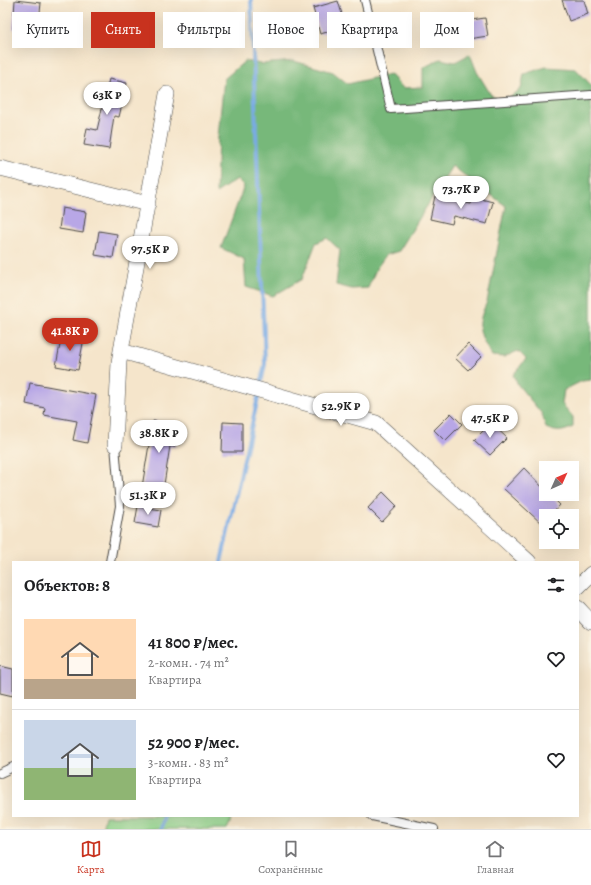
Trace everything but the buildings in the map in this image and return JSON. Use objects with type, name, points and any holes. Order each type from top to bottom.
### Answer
[{"type":"street","points":[[115,445],[121,351],[167,94]]},
{"type":"street","points":[[0,168],[148,204]]},
{"type":"street","points":[[121,351],[376,423],[528,561]]},
{"type":"street","points":[[579,586],[591,574]]},
{"type":"street","points":[[579,609],[591,622]]},
{"type":"lane","points":[[364,0],[391,109],[591,95]]},
{"type":"lane","points":[[110,561],[120,506],[115,445]]},
{"type":"lane","points":[[0,773],[12,767]]},
{"type":"lane","points":[[377,817],[434,829]]},
{"type":"green space","points":[[470,54],[477,72],[491,95],[504,102],[521,89],[524,74],[546,67],[576,69],[591,85],[591,380],[582,381],[564,390],[562,404],[573,417],[573,427],[563,431],[553,431],[546,428],[542,414],[518,385],[513,375],[526,359],[518,351],[504,357],[492,356],[484,342],[480,330],[480,324],[487,302],[506,206],[452,166],[399,251],[386,255],[376,269],[368,288],[352,289],[336,285],[340,250],[327,238],[316,243],[302,279],[273,296],[246,287],[244,259],[221,248],[244,186],[237,179],[216,193],[218,136],[224,79],[245,61],[261,64],[294,61],[333,72],[348,84],[390,74],[403,88],[423,87],[423,68],[440,59],[455,62]]},
{"type":"green space","points":[[105,817],[231,817],[227,829],[102,829]]},
{"type":"waterway","points":[[251,0],[265,364],[260,387]]},
{"type":"waterway","points":[[221,561],[259,393]]},
{"type":"waterway","points":[[161,829],[164,817]]}]
